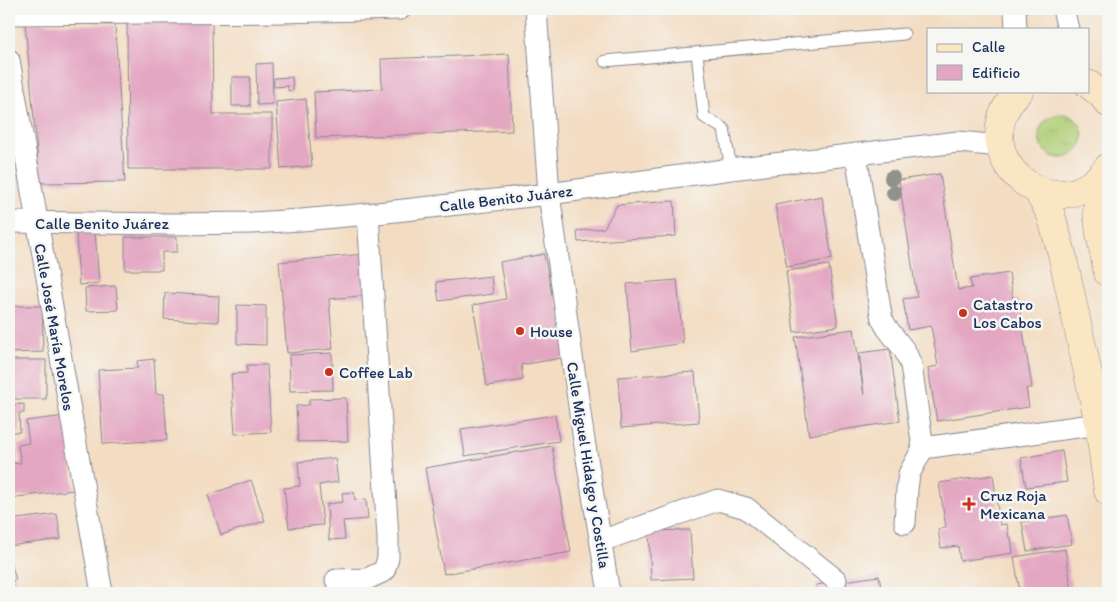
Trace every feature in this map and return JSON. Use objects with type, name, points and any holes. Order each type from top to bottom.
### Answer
[{"type":"main road","points":[[1014,95],[1003,116],[1000,131],[1001,146],[1005,160],[1013,172],[1024,182],[1037,190],[1055,194],[1074,192],[1092,184],[1107,169]]},
{"type":"main road","points":[[1107,169],[1099,196],[1097,211],[1108,273]]},
{"type":"main road","points":[[1037,190],[1051,215],[1062,254],[1099,424],[1108,488]]},
{"type":"street","points":[[9,14],[400,9]]},
{"type":"street","name":"Calle Miguel Hidalgo y Costilla","points":[[536,9],[549,194],[583,434],[609,593]]},
{"type":"street","points":[[1015,9],[1016,28]]},
{"type":"street","points":[[1063,9],[1068,28]]},
{"type":"street","name":"Calle José María Morelos","points":[[9,60],[102,593]]},
{"type":"street","name":"Calle Benito Juárez","points":[[9,222],[252,223],[368,214],[549,194],[731,169],[958,142],[1001,146]]},
{"type":"street","points":[[856,154],[882,319],[905,351],[911,365],[923,448],[909,474],[905,523]]},
{"type":"street","points":[[336,580],[367,579],[384,571],[388,558],[368,214]]},
{"type":"street","points":[[923,448],[1099,424]]},
{"type":"street","points":[[601,541],[718,500],[746,508],[836,580]]},
{"type":"lane","points":[[605,61],[904,34]]},
{"type":"lane","points":[[697,53],[704,117],[724,130],[731,169]]},
{"type":"green space","points":[[1057,114],[1065,114],[1077,120],[1083,136],[1077,152],[1065,158],[1057,158],[1045,152],[1039,140],[1039,132],[1045,120]]},
{"type":"building","points":[[127,22],[212,22],[213,114],[272,114],[272,169],[128,169]]},
{"type":"building","points":[[25,23],[115,25],[125,182],[40,183]]},
{"type":"building","points":[[509,54],[512,131],[316,138],[314,92],[382,89],[381,59]]},
{"type":"building","points":[[272,63],[273,104],[257,105],[256,64]]},
{"type":"building","points":[[232,77],[250,77],[250,106],[232,106]]},
{"type":"building","points":[[292,77],[293,90],[288,91],[288,86],[274,87],[274,78]]},
{"type":"building","points":[[306,99],[312,166],[281,169],[276,102]]},
{"type":"building","points":[[940,174],[958,290],[972,288],[970,279],[1009,273],[1013,300],[1018,299],[1032,388],[1026,388],[1029,407],[937,421],[928,368],[938,366],[931,326],[908,330],[903,299],[917,297],[899,180]]},
{"type":"building","points":[[822,196],[832,259],[787,267],[775,205]]},
{"type":"building","points":[[674,201],[676,236],[578,242],[577,231],[604,228],[617,205]]},
{"type":"building","points":[[95,231],[99,283],[79,285],[76,232]]},
{"type":"building","points":[[125,237],[177,237],[177,252],[162,252],[162,270],[125,270]]},
{"type":"building","points":[[365,254],[369,295],[329,299],[333,349],[287,353],[279,262]]},
{"type":"building","name":"House","points":[[544,254],[552,294],[556,293],[567,357],[521,365],[523,380],[487,386],[473,305],[506,299],[500,262]]},
{"type":"building","points":[[829,265],[838,326],[794,332],[786,271]]},
{"type":"building","points":[[491,276],[493,294],[439,301],[436,282]]},
{"type":"building","points":[[677,280],[683,343],[632,351],[627,284]]},
{"type":"building","points":[[116,286],[118,310],[86,311],[85,288]]},
{"type":"building","points":[[165,293],[219,296],[218,322],[164,319]]},
{"type":"building","points":[[237,305],[266,306],[266,345],[237,344]]},
{"type":"building","points":[[9,306],[42,306],[43,352],[9,353]]},
{"type":"building","points":[[854,329],[864,395],[859,353],[890,349],[900,421],[809,435],[795,337]]},
{"type":"building","points":[[332,353],[333,390],[290,391],[289,355]]},
{"type":"building","points":[[154,359],[156,394],[164,394],[167,440],[103,444],[98,370],[138,368],[137,361]]},
{"type":"building","points":[[9,360],[46,360],[46,399],[9,399]]},
{"type":"building","points":[[247,365],[267,365],[271,432],[235,434],[231,374],[247,373]]},
{"type":"building","points":[[695,372],[699,422],[621,428],[618,377]]},
{"type":"building","points":[[346,398],[348,441],[298,442],[296,406],[309,405],[309,399]]},
{"type":"building","points":[[24,404],[24,413],[19,413],[20,432],[9,432],[9,405]]},
{"type":"building","points":[[555,415],[559,441],[465,456],[461,429]]},
{"type":"building","points":[[65,416],[74,490],[9,498],[9,464],[21,463],[18,445],[29,443],[26,421]]},
{"type":"building","points":[[9,443],[11,443],[13,461],[9,462]]},
{"type":"building","points":[[552,446],[571,552],[444,574],[425,468]]},
{"type":"building","points":[[1062,451],[1067,482],[1026,487],[1021,458]]},
{"type":"building","points":[[335,458],[338,482],[319,485],[323,525],[289,528],[284,488],[300,486],[298,462]]},
{"type":"building","name":"Cruz Roja Mexicana","points":[[993,475],[1000,525],[1007,524],[1013,553],[960,561],[958,546],[941,548],[938,529],[946,528],[939,483]]},
{"type":"building","points":[[251,480],[265,521],[221,535],[208,495]]},
{"type":"building","points":[[354,492],[355,500],[366,499],[368,519],[343,521],[345,539],[329,540],[327,504],[343,502],[342,493]]},
{"type":"building","points":[[57,514],[61,539],[9,546],[9,520]]},
{"type":"building","points":[[1067,515],[1072,544],[1027,551],[1022,522]]},
{"type":"building","points":[[690,530],[693,578],[651,580],[649,531]]},
{"type":"building","points":[[1065,549],[1072,593],[1020,593],[1014,557]]},
{"type":"building","points":[[9,556],[16,580],[9,582]]},
{"type":"building","points":[[879,576],[882,593],[817,593],[816,585]]},
{"type":"building","points":[[576,589],[576,593],[534,593],[534,592]]},
{"type":"place","name":"Catastro Los Cabos","points":[[963,313]]},
{"type":"place","name":"House","points":[[520,331]]},
{"type":"place","name":"Coffee Lab","points":[[329,372]]},
{"type":"place","name":"Cruz Roja Mexicana","points":[[969,504]]}]
